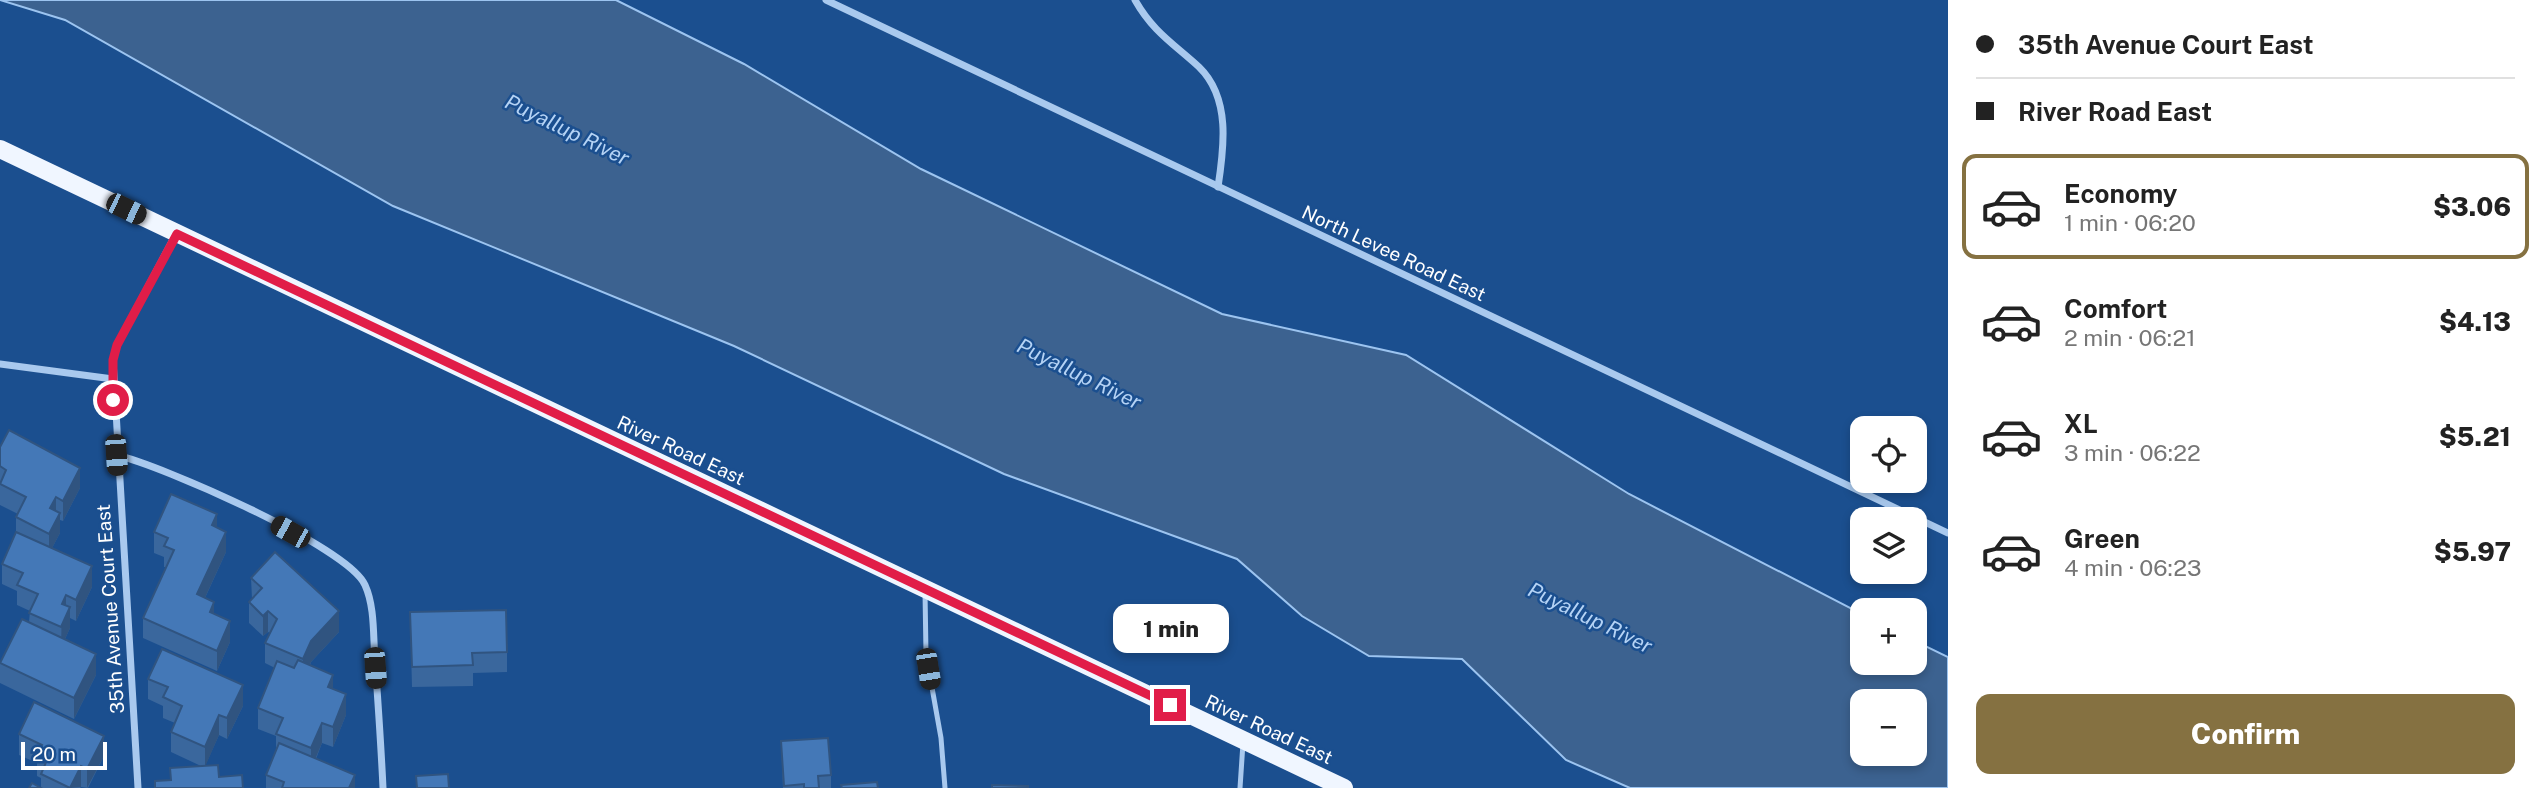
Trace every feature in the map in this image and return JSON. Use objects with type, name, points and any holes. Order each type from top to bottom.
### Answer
[{"type":"main road","name":"River Road East","points":[[0,149],[1344,788]]},
{"type":"street","name":"North Levee Road East","points":[[826,0],[1948,533]]},
{"type":"street","points":[[1135,0],[1157,31],[1200,68],[1219,98],[1224,146],[1218,187]]},
{"type":"street","name":"35th Avenue Court East","points":[[138,788],[116,455],[113,360],[117,345],[177,234]]},
{"type":"street","points":[[0,364],[113,379]]},
{"type":"street","points":[[116,455],[177,474],[245,507],[336,557],[365,583],[371,610],[383,788]]},
{"type":"lane","points":[[925,589],[926,654],[941,738],[945,788]]},
{"type":"lane","points":[[1240,788],[1243,740]]},
{"type":"water","name":"Puyallup River","points":[[0,0],[616,0],[744,64],[921,169],[1222,314],[1406,355],[1629,494],[1850,608],[1850,675],[1927,675],[1927,647],[1948,657],[1948,788],[1630,788],[1566,760],[1462,659],[1369,656],[1302,616],[1237,559],[1004,474],[734,346],[393,206],[65,20]]},
{"type":"building","points":[[9,430],[80,468],[63,501],[56,497],[50,508],[60,513],[49,534],[16,517],[26,497],[0,484],[6,470],[0,466],[0,447]]},
{"type":"building","points":[[171,494],[217,514],[212,525],[226,532],[197,594],[214,602],[210,612],[230,621],[217,651],[143,618],[174,550],[164,546],[168,538],[154,532]]},
{"type":"building","points":[[16,532],[92,566],[76,600],[66,595],[62,604],[70,607],[61,627],[29,613],[38,594],[17,585],[23,573],[2,564]]},
{"type":"building","points":[[275,552],[339,611],[311,641],[303,659],[265,643],[277,619],[268,611],[263,616],[249,602],[262,588],[251,578]]},
{"type":"building","points":[[506,610],[507,652],[472,653],[473,665],[412,667],[410,612]]},
{"type":"building","points":[[22,619],[96,654],[74,698],[0,663]]},
{"type":"building","points":[[162,649],[243,685],[227,718],[219,715],[205,747],[171,732],[182,706],[163,697],[168,687],[148,679]]},
{"type":"building","points":[[298,660],[333,675],[328,687],[346,694],[333,727],[322,723],[311,748],[276,734],[283,718],[258,708],[277,661],[294,668]]},
{"type":"building","points":[[34,702],[104,736],[87,769],[81,766],[70,788],[41,774],[47,760],[37,755],[42,745],[19,734]]},
{"type":"building","points":[[828,738],[831,775],[818,776],[819,788],[804,788],[804,784],[784,786],[781,741]]},
{"type":"building","points":[[279,743],[355,775],[349,788],[282,788],[284,782],[266,775]]},
{"type":"building","points":[[218,765],[219,777],[242,775],[243,788],[155,788],[155,781],[171,780],[170,768]]},
{"type":"building","points":[[448,774],[449,788],[417,788],[416,776]]},
{"type":"building","points":[[877,782],[878,788],[842,788],[841,785]]},
{"type":"building","points":[[992,785],[1028,786],[1028,788],[992,788]]},
{"type":"route","points":[[113,400],[113,360],[117,345],[177,234],[1170,705]]}]
